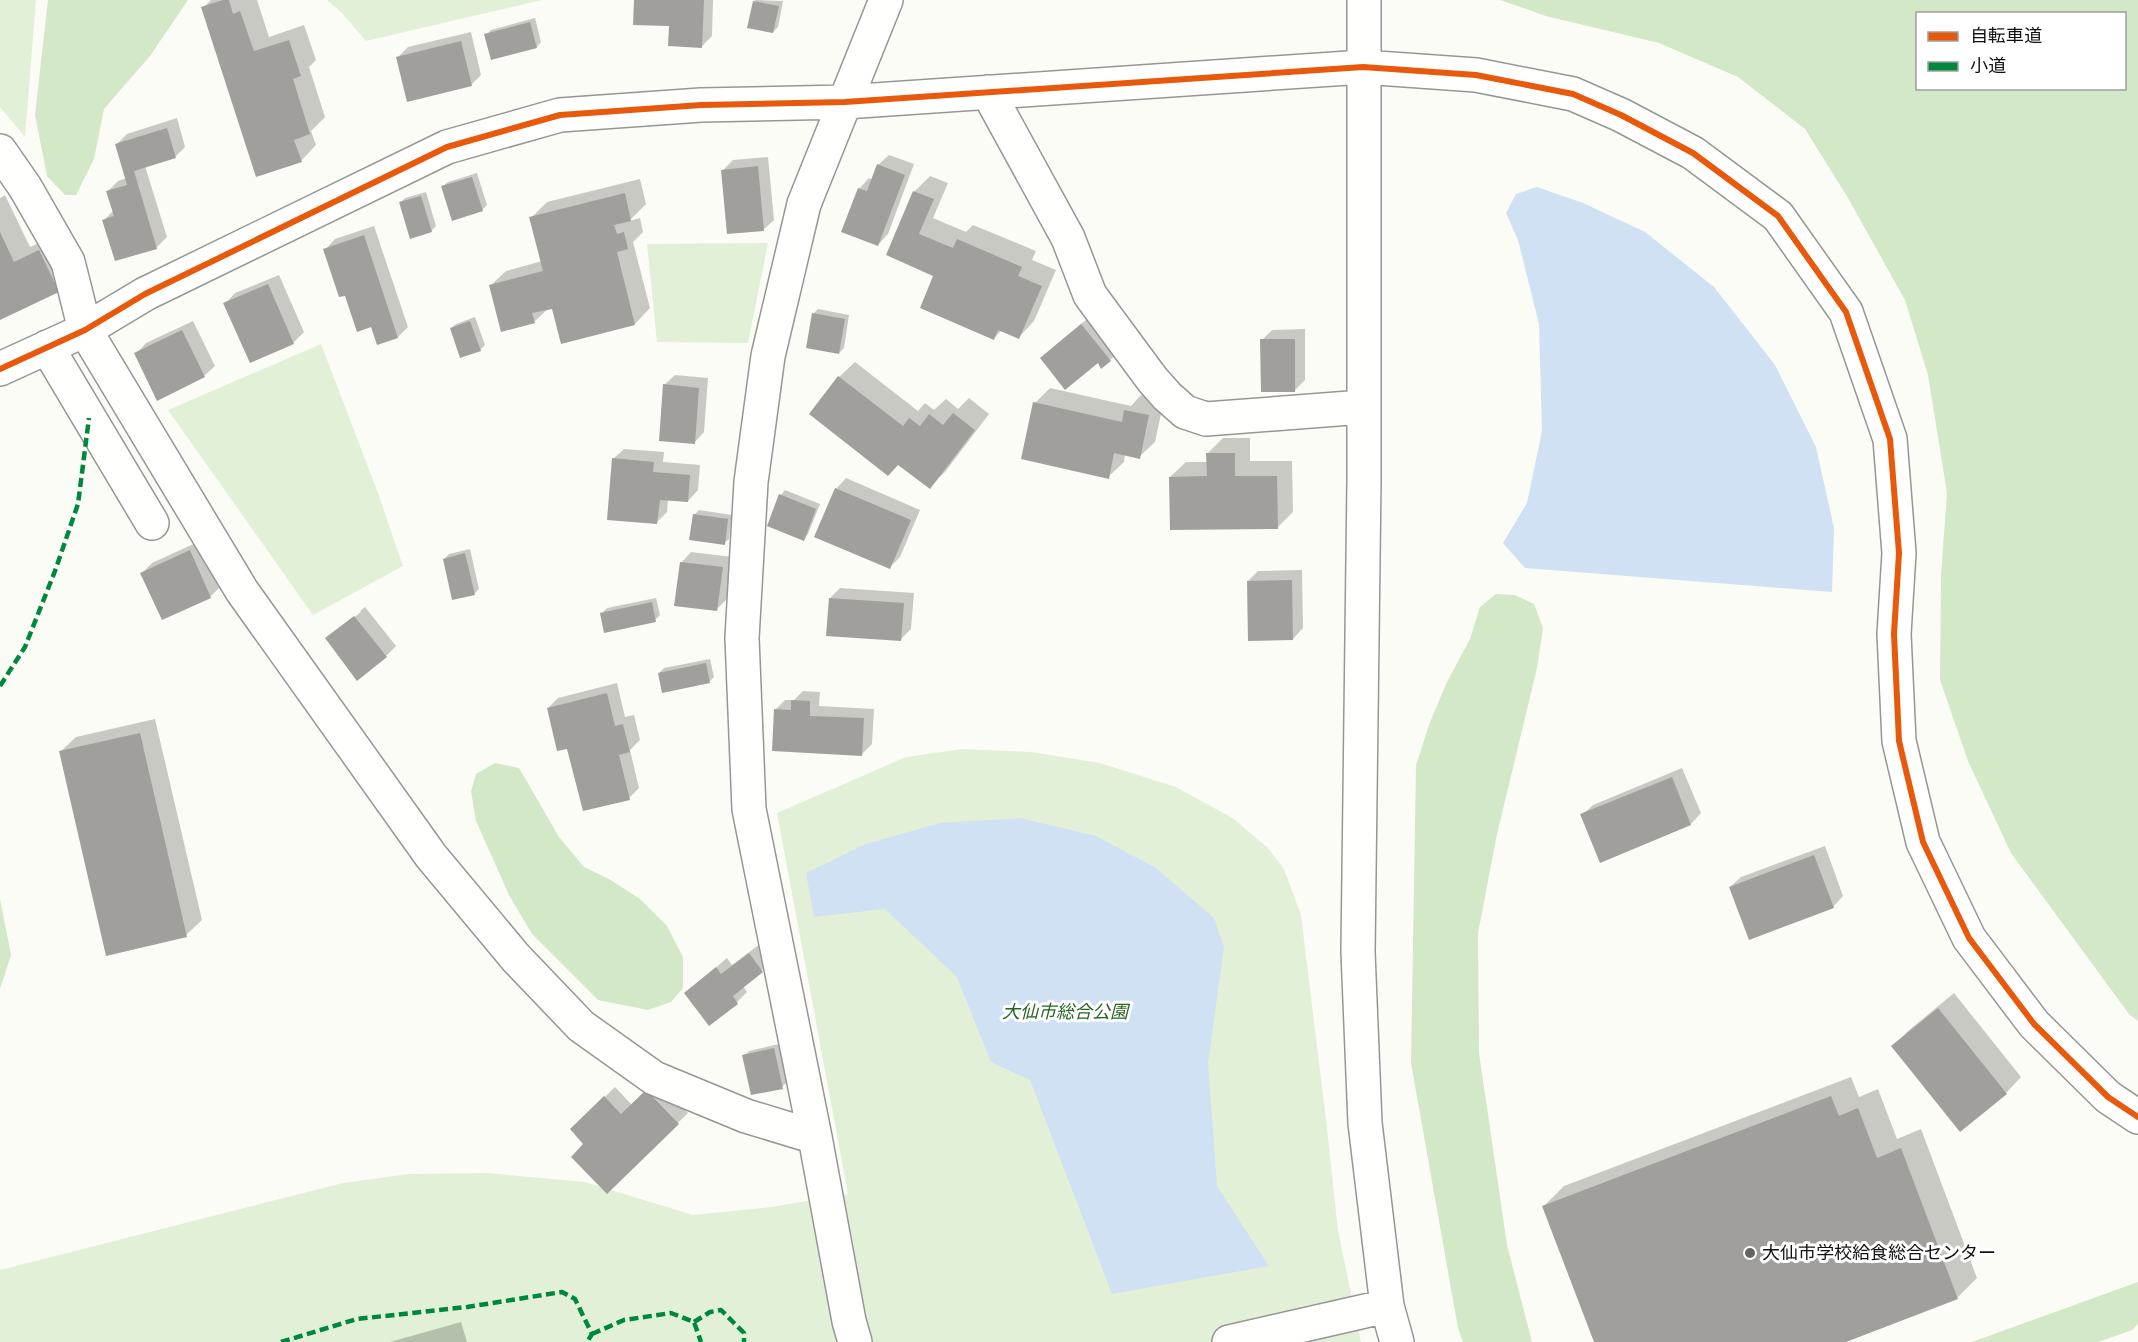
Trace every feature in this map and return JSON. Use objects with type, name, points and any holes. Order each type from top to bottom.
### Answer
[{"type":"street","points":[[855,1342],[749,809],[742,638],[751,482],[768,356],[804,204],[886,0]]},
{"type":"street","points":[[1364,0],[1364,407],[1358,952],[1365,1123],[1387,1306],[1397,1342]]},
{"type":"street","points":[[0,369],[85,330],[145,294],[447,147],[560,115],[701,105],[844,102],[1363,67],[1476,75],[1573,94],[1621,115],[1693,153],[1778,216],[1846,312],[1890,439],[1899,553],[1894,634],[1899,741],[1923,842],[1969,938],[2034,1024],[2108,1096],[2138,1117]]},
{"type":"street","points":[[988,92],[1068,238],[1090,295],[1152,379],[1185,412],[1206,419],[1364,407]]},
{"type":"street","points":[[0,151],[25,187],[68,262],[85,330],[242,591],[431,856],[516,958],[581,1026],[654,1078],[746,1116],[815,1137]]},
{"type":"street","points":[[47,347],[152,524]]},
{"type":"street","points":[[1229,1342],[1387,1306]]},
{"type":"green space","points":[[0,0],[36,0],[25,137],[0,107]]},
{"type":"green space","points":[[48,0],[188,0],[150,56],[104,109],[94,159],[76,195],[65,195],[47,176],[35,115]]},
{"type":"green space","points":[[327,0],[542,0],[366,41],[342,13]]},
{"type":"green space","points":[[1500,0],[2138,0],[2138,1021],[2129,1014],[2011,853],[1968,761],[1940,680],[1941,575],[1947,493],[1928,375],[1905,300],[1848,198],[1805,129],[1738,77],[1659,43],[1546,16]]},
{"type":"green space","points":[[768,243],[748,343],[657,342],[647,244]]},
{"type":"green space","points":[[321,344],[378,493],[403,566],[313,615],[168,410]]},
{"type":"green space","points":[[1496,594],[1515,595],[1534,604],[1543,628],[1537,668],[1497,834],[1478,933],[1479,1053],[1507,1245],[1532,1342],[1463,1342],[1458,1328],[1411,1063],[1416,765],[1429,725],[1446,684],[1470,639],[1480,607]]},
{"type":"green space","name":"大仙市総合公園","points":[[963,749],[1031,752],[1100,763],[1176,787],[1234,819],[1268,848],[1284,869],[1301,915],[1338,1231],[1361,1342],[0,1342],[0,1270],[343,1183],[409,1174],[487,1173],[585,1182],[693,1215],[771,1207],[848,1194],[777,813],[906,757]]},
{"type":"green space","points":[[495,763],[519,768],[559,837],[584,867],[609,879],[640,899],[667,926],[683,957],[683,988],[671,1002],[648,1010],[598,1000],[532,934],[509,895],[476,821],[471,791],[476,774]]},
{"type":"green space","points":[[0,899],[11,955],[0,989]]},
{"type":"green space","points":[[2138,1282],[2138,1324],[2132,1330],[2098,1342],[1972,1342]]},
{"type":"water","points":[[1537,187],[1583,203],[1645,232],[1714,287],[1775,365],[1816,447],[1834,528],[1832,592],[1525,568],[1503,543],[1527,503],[1542,431],[1539,324],[1518,240],[1506,213],[1516,194]]},
{"type":"water","points":[[1020,818],[1096,836],[1156,868],[1214,918],[1224,947],[1208,1063],[1217,1186],[1269,1266],[1112,1294],[1030,1080],[991,1062],[957,977],[885,909],[814,917],[806,873],[866,844],[940,823]]},
{"type":"building","points":[[229,0],[233,14],[240,11],[254,51],[289,40],[301,76],[293,79],[310,134],[294,140],[302,162],[256,177],[201,7]]},
{"type":"building","points":[[634,0],[704,0],[702,48],[668,46],[669,26],[633,25]]},
{"type":"building","points":[[753,1],[779,6],[773,33],[747,28]]},
{"type":"building","points":[[530,22],[537,48],[491,60],[484,34]]},
{"type":"building","points":[[461,41],[472,86],[407,102],[396,57]]},
{"type":"building","points":[[167,128],[176,158],[134,171],[157,249],[115,261],[102,220],[114,216],[106,191],[127,185],[115,144]]},
{"type":"building","points":[[877,164],[905,175],[878,246],[841,232],[858,188],[867,191]]},
{"type":"building","points":[[758,166],[764,231],[727,234],[721,170]]},
{"type":"building","points":[[472,177],[483,211],[452,221],[441,186]]},
{"type":"building","points":[[913,191],[934,199],[919,234],[953,248],[957,239],[1022,267],[1018,276],[1042,286],[1019,339],[998,330],[994,340],[920,308],[933,276],[886,255]]},
{"type":"building","points":[[625,193],[631,221],[614,225],[617,234],[624,232],[628,249],[617,252],[635,325],[561,344],[552,309],[532,313],[535,323],[501,332],[489,285],[543,271],[529,217]]},
{"type":"building","points":[[421,196],[432,232],[410,239],[399,202]]},
{"type":"building","points":[[0,232],[14,262],[39,250],[59,292],[0,320]]},
{"type":"building","points":[[364,235],[398,338],[377,345],[371,327],[357,332],[345,296],[339,297],[323,249]]},
{"type":"building","points":[[268,284],[294,344],[250,363],[223,303]]},
{"type":"building","points":[[812,313],[845,319],[839,354],[806,348]]},
{"type":"building","points":[[470,321],[481,351],[460,358],[450,328]]},
{"type":"building","points":[[1081,324],[1111,361],[1101,369],[1098,363],[1065,390],[1040,358]]},
{"type":"building","points":[[182,330],[205,377],[157,401],[134,353]]},
{"type":"building","points":[[1260,339],[1295,339],[1295,392],[1261,392]]},
{"type":"building","points":[[838,376],[903,426],[909,418],[920,426],[929,414],[943,425],[953,413],[975,430],[930,489],[898,465],[888,476],[809,414]]},
{"type":"building","points":[[663,384],[699,388],[695,444],[659,441]]},
{"type":"building","points":[[1033,402],[1122,422],[1124,410],[1149,415],[1140,459],[1114,453],[1109,479],[1021,459]]},
{"type":"building","points":[[1206,453],[1235,453],[1235,476],[1277,476],[1278,529],[1170,530],[1169,477],[1207,476]]},
{"type":"building","points":[[612,458],[654,462],[653,472],[690,475],[688,502],[660,500],[657,524],[607,520]]},
{"type":"building","points":[[835,488],[911,520],[890,569],[814,537]]},
{"type":"building","points":[[779,494],[816,509],[804,541],[767,526]]},
{"type":"building","points":[[693,514],[728,519],[725,545],[689,540]]},
{"type":"building","points":[[190,550],[211,598],[162,620],[140,573]]},
{"type":"building","points":[[465,553],[475,595],[452,600],[443,559]]},
{"type":"building","points":[[680,562],[723,567],[717,611],[674,606]]},
{"type":"building","points":[[1292,580],[1293,640],[1248,641],[1247,581]]},
{"type":"building","points":[[829,598],[904,603],[901,641],[826,636]]},
{"type":"building","points":[[652,602],[656,622],[604,633],[600,613]]},
{"type":"building","points":[[354,616],[387,657],[357,681],[325,638]]},
{"type":"building","points":[[706,663],[710,683],[662,693],[658,673]]},
{"type":"building","points":[[607,693],[615,726],[623,724],[630,752],[619,755],[630,800],[583,811],[567,749],[557,751],[547,708]]},
{"type":"building","points":[[791,700],[810,701],[810,716],[864,718],[862,756],[772,751],[774,709],[791,710]]},
{"type":"building","points":[[140,733],[187,937],[106,956],[59,751]]},
{"type":"building","points":[[1672,777],[1691,825],[1600,863],[1580,814]]},
{"type":"building","points":[[1814,855],[1834,908],[1749,940],[1729,887]]},
{"type":"building","points":[[749,953],[763,972],[733,996],[738,1004],[709,1026],[684,993],[716,967],[721,974]]},
{"type":"building","points":[[1938,1008],[2007,1094],[1960,1132],[1891,1046]]},
{"type":"building","points":[[774,1048],[783,1089],[751,1095],[742,1055]]},
{"type":"building","points":[[646,1090],[679,1124],[607,1194],[571,1157],[583,1144],[570,1129],[604,1096],[621,1114]]},
{"type":"building","name":"大仙市学校給食総合センター","points":[[1831,1096],[1839,1116],[1858,1108],[1877,1158],[1901,1148],[1958,1299],[1846,1342],[1594,1342],[1542,1206]]},
{"type":"marked path","points":[[0,686],[25,647],[78,504],[89,418]]},
{"type":"marked path","points":[[281,1342],[357,1319],[467,1307],[562,1292],[575,1299],[592,1334],[587,1342]]},
{"type":"marked path","points":[[694,1322],[710,1312],[721,1310],[744,1333],[744,1342]]},
{"type":"marked path","points":[[592,1334],[624,1320],[671,1313],[694,1322],[701,1342]]},
{"type":"cycle path","points":[[0,369],[85,330],[145,294],[447,147],[560,115],[701,105],[845,102],[1363,67],[1476,75],[1573,94],[1621,115],[1693,153],[1778,216],[1846,312],[1890,439],[1899,553],[1894,634],[1899,741],[1923,842],[1969,938],[2034,1024],[2108,1097],[2138,1117]]},
{"type":"place","name":"大仙市学校給食総合センター","points":[[1750,1253]]}]
